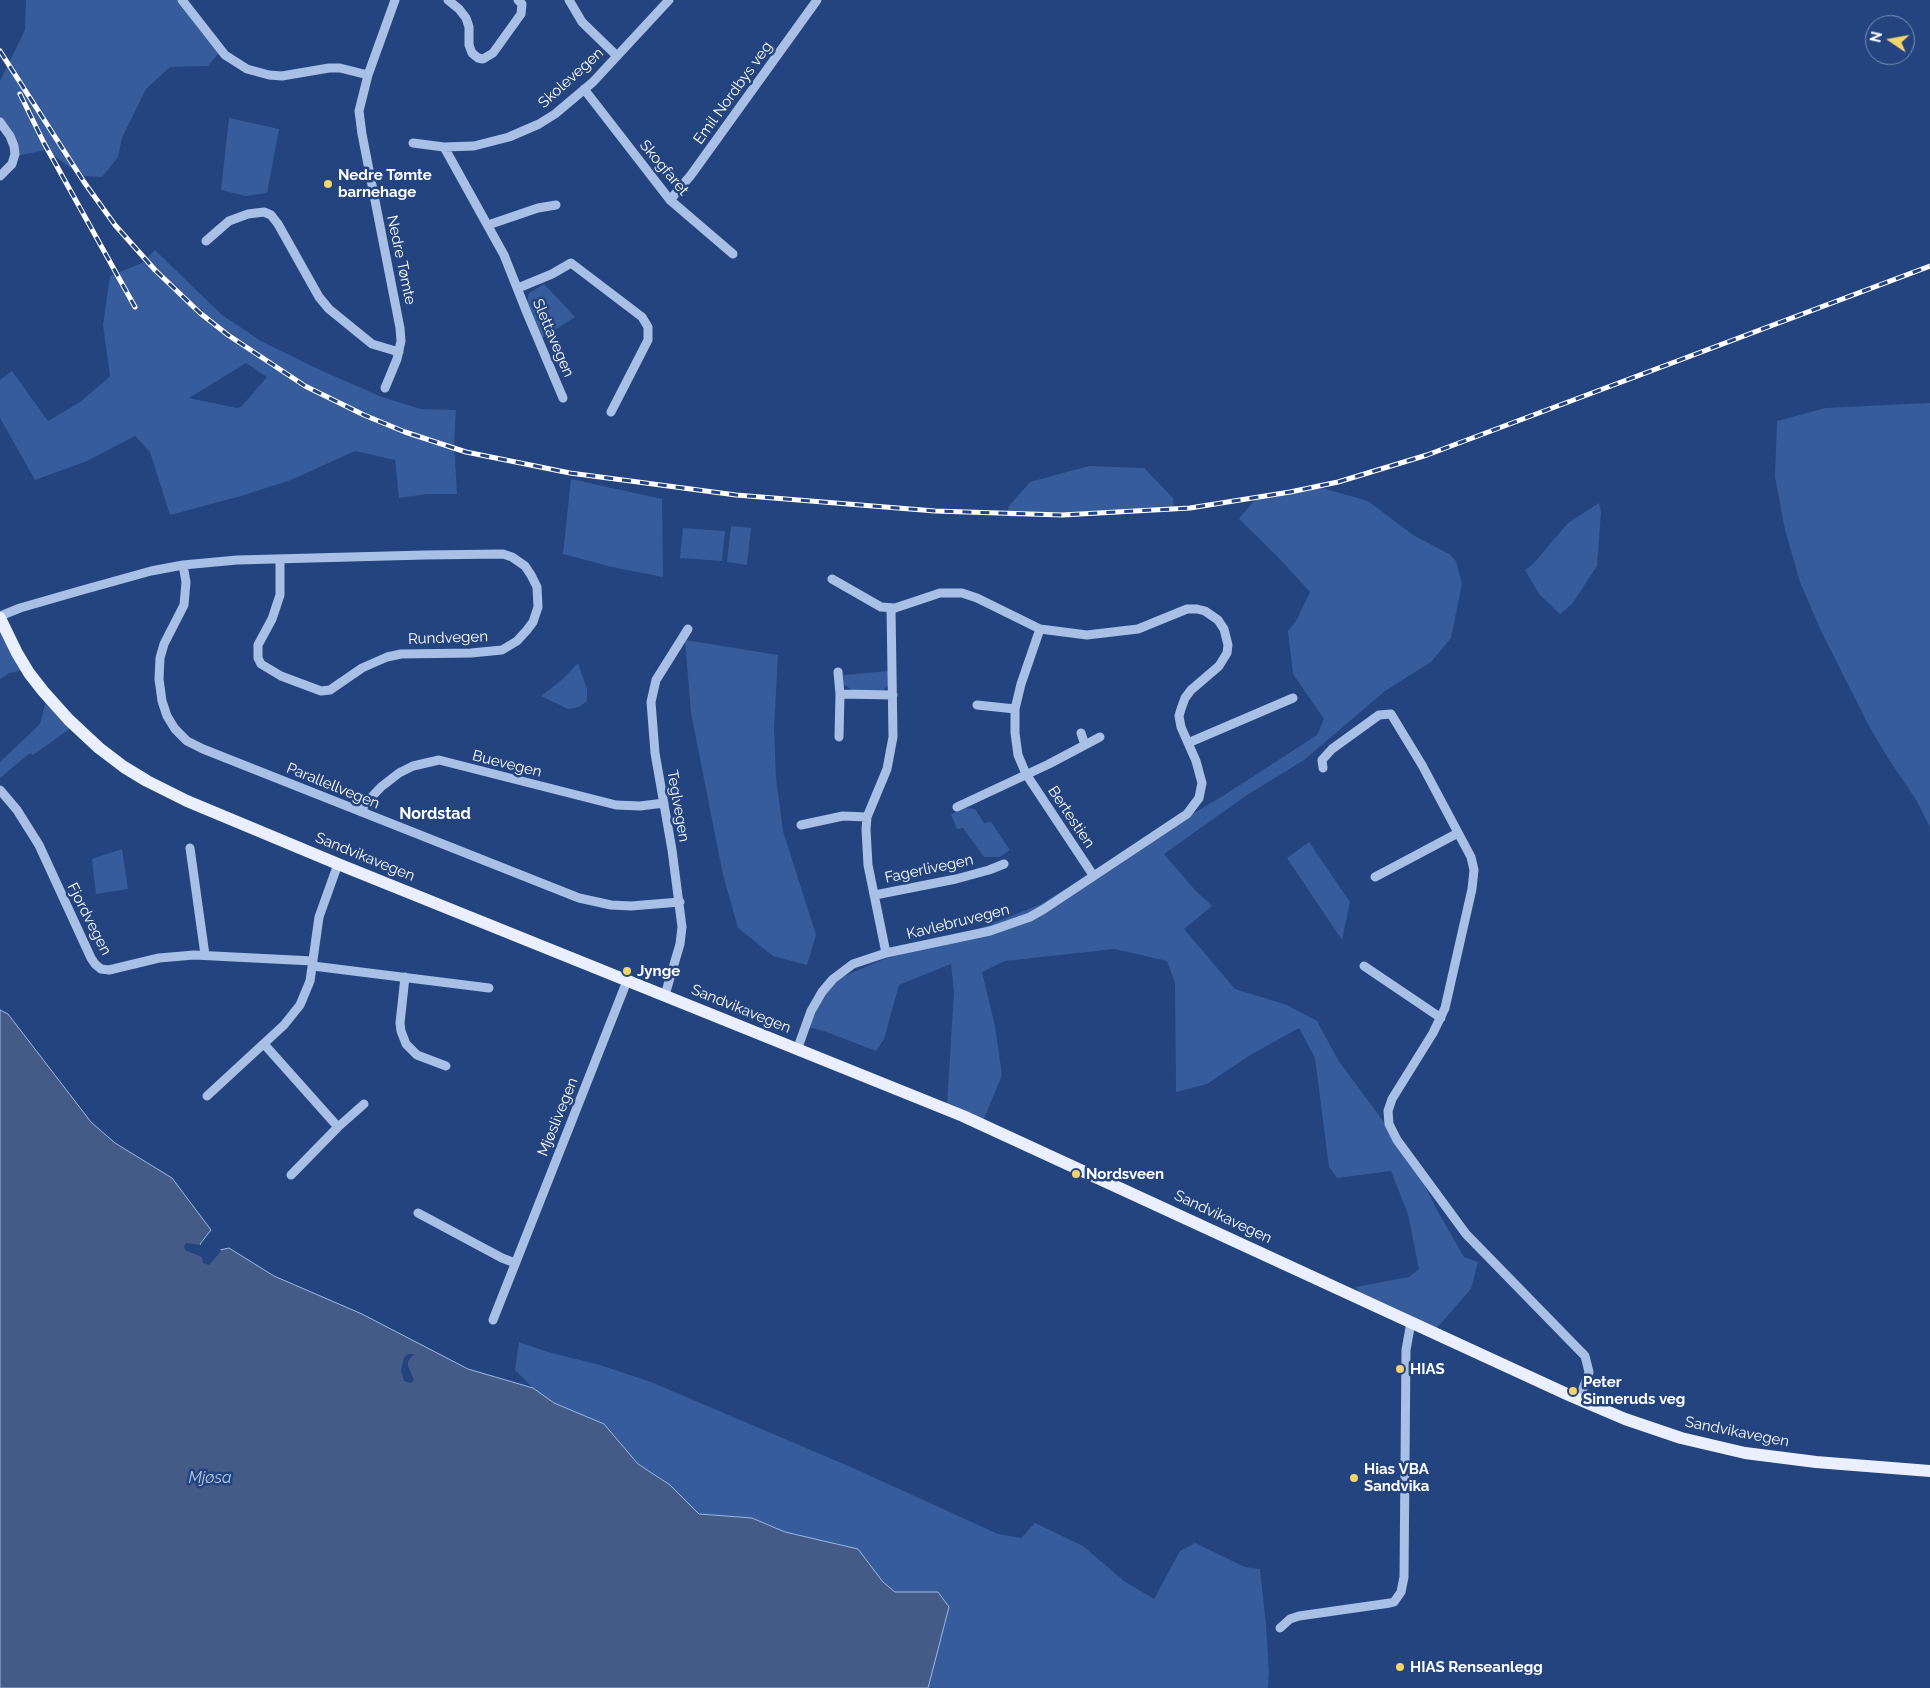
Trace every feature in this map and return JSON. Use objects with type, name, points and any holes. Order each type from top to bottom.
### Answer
[{"type":"main road","name":"Sandvikavegen","points":[[0,617],[17,653],[43,691],[69,720],[111,758],[142,778],[179,798],[797,1050],[964,1116],[1579,1400],[1651,1428],[1729,1450],[1806,1461],[1930,1471]]},
{"type":"street","points":[[182,0],[225,55],[247,69],[269,75],[282,76],[340,68],[368,75]]},
{"type":"street","name":"Nedre Tømte","points":[[385,388],[399,352],[401,338],[400,322],[359,120],[361,99],[368,75],[395,0]]},
{"type":"street","points":[[448,0],[466,18],[469,27],[469,45],[472,53],[478,58],[483,59],[493,53],[521,14],[522,4],[518,0]]},
{"type":"street","points":[[569,0],[582,22],[617,56]]},
{"type":"street","name":"Skolevegen","points":[[412,143],[444,147],[474,146],[520,133],[555,114],[584,89],[617,56],[669,0]]},
{"type":"street","name":"Emil Nordbys veg","points":[[670,200],[691,174],[817,0]]},
{"type":"street","name":"Skogfaret","points":[[584,89],[670,200],[734,254]]},
{"type":"street","points":[[0,122],[10,136],[15,154],[9,169],[0,176]]},
{"type":"street","name":"Slettavegen","points":[[444,147],[504,255],[526,313],[563,398]]},
{"type":"street","points":[[488,225],[538,208],[556,205]]},
{"type":"street","points":[[206,241],[229,221],[248,214],[264,212],[271,215],[319,297],[329,309],[372,344],[399,352]]},
{"type":"street","name":"Slettavegen","points":[[518,288],[552,274],[571,263],[642,317],[648,328],[648,340],[611,412]]},
{"type":"street","name":"Rundvegen","points":[[0,617],[20,608],[79,591],[151,571],[183,565],[237,560],[425,554],[503,554],[512,557],[519,561],[531,575],[537,587],[538,607],[533,622],[527,630],[517,641],[502,650],[470,653],[401,654],[387,657],[362,668],[330,690],[321,691],[281,676],[261,664],[258,658],[258,645],[272,619],[280,595],[280,559]]},
{"type":"street","name":"Parallellvegen","points":[[183,565],[186,582],[184,605],[164,644],[160,658],[159,679],[162,701],[167,716],[180,736],[203,749],[579,898],[611,905],[680,902]]},
{"type":"street","points":[[832,579],[845,585],[877,606],[891,608]]},
{"type":"street","name":"Kavlebruvegen","points":[[797,1050],[816,1000],[833,979],[852,964],[886,953],[1009,925],[1044,909],[1182,817],[1195,804],[1201,791],[1201,775],[1181,727],[1179,716],[1185,698],[1191,690],[1219,666],[1227,652],[1228,645],[1224,629],[1211,614],[1197,609],[1187,609],[1138,629],[1087,636],[1040,629],[977,598],[962,593],[940,593],[891,608]]},
{"type":"street","name":"Fagerlivegen","points":[[886,953],[866,847],[867,817],[891,751],[894,722],[891,608]]},
{"type":"street","name":"Teglvegen","points":[[664,996],[680,944],[682,927],[680,902],[652,728],[651,702],[652,690],[661,670],[688,628]]},
{"type":"street","name":"Bertestien","points":[[1040,629],[1021,684],[1015,709],[1015,733],[1018,755],[1026,774],[1093,875]]},
{"type":"street","points":[[838,672],[840,694],[839,737]]},
{"type":"street","points":[[840,694],[893,695]]},
{"type":"street","points":[[1188,743],[1293,698]]},
{"type":"street","points":[[977,705],[1015,709]]},
{"type":"street","points":[[1323,768],[1324,757],[1332,748],[1379,715],[1391,714],[1422,765],[1473,863],[1473,880],[1441,1018],[1392,1099],[1388,1111],[1390,1129],[1466,1234],[1585,1356],[1589,1372],[1579,1400]]},
{"type":"street","points":[[1081,733],[1085,745]]},
{"type":"street","name":"Bertestien","points":[[957,807],[1100,737]]},
{"type":"street","name":"Buevegen","points":[[361,812],[365,804],[381,787],[398,773],[413,766],[438,760],[616,806],[664,803]]},
{"type":"street","name":"Fjordvegen","points":[[0,790],[17,810],[39,845],[91,958],[97,966],[109,970],[159,958],[205,955],[313,963],[489,988]]},
{"type":"street","points":[[801,825],[843,816],[867,817]]},
{"type":"street","points":[[1374,877],[1458,833]]},
{"type":"street","points":[[190,848],[205,955]]},
{"type":"street","points":[[207,1096],[284,1025],[300,1005],[307,989],[313,963],[319,917],[338,864]]},
{"type":"street","name":"Fagerlivegen","points":[[875,895],[931,885],[988,866],[1004,864]]},
{"type":"street","points":[[1364,966],[1441,1018]]},
{"type":"street","points":[[405,977],[400,1022],[406,1044],[417,1055],[446,1066]]},
{"type":"street","name":"Mjøslivegen","points":[[493,1320],[627,981]]},
{"type":"street","points":[[264,1044],[338,1127]]},
{"type":"street","points":[[291,1175],[338,1127],[364,1104]]},
{"type":"street","points":[[418,1213],[502,1258],[515,1263]]},
{"type":"street","points":[[1280,1628],[1290,1619],[1299,1616],[1394,1602],[1401,1592],[1404,1577],[1406,1350],[1411,1322]]},
{"type":"shaded area","points":[[26,0],[182,0],[223,48],[208,66],[170,67],[146,89],[122,138],[118,157],[102,177],[82,176],[46,150],[11,157],[10,145],[0,125],[0,81],[25,30]]},
{"type":"shaded area","points":[[229,118],[279,129],[267,193],[245,196],[221,190]]},
{"type":"shaded area","points":[[155,250],[222,315],[261,341],[320,370],[382,397],[421,409],[456,410],[454,443],[457,494],[427,494],[399,498],[395,460],[355,451],[291,480],[170,515],[150,452],[135,436],[87,461],[35,480],[0,418],[0,380],[12,371],[48,421],[80,402],[110,376],[103,325],[110,276],[142,263]],"holes":[[[246,363],[267,377],[241,407],[237,408],[189,398]]]},
{"type":"shaded area","points":[[544,284],[575,317],[542,338],[527,303],[529,293]]},
{"type":"shaded area","points":[[1930,403],[1930,827],[1915,798],[1870,728],[1822,633],[1800,582],[1785,530],[1775,477],[1777,421],[1826,408]]},
{"type":"shaded area","points":[[1089,466],[1144,468],[1173,498],[1174,509],[1112,515],[1010,517],[1008,507],[1030,482]]},
{"type":"shaded area","points":[[571,479],[662,499],[663,577],[612,567],[563,554]]},
{"type":"shaded area","points":[[1320,482],[1322,488],[1368,501],[1413,535],[1449,554],[1456,561],[1462,584],[1451,638],[1431,662],[1385,691],[1304,760],[1247,795],[1164,854],[1194,889],[1212,906],[1184,929],[1235,989],[1287,1005],[1317,1021],[1338,1060],[1412,1160],[1437,1210],[1464,1257],[1478,1262],[1471,1289],[1437,1328],[1363,1299],[1356,1287],[1409,1277],[1419,1269],[1408,1214],[1391,1171],[1337,1178],[1329,1167],[1315,1058],[1299,1028],[1252,1054],[1207,1084],[1176,1092],[1175,983],[1167,961],[1115,949],[1005,961],[982,972],[995,1026],[1002,1075],[983,1121],[947,1104],[954,992],[951,964],[899,985],[884,1039],[876,1051],[824,1031],[803,1026],[824,985],[884,959],[937,945],[1039,905],[1226,794],[1317,735],[1324,719],[1293,674],[1288,631],[1296,621],[1310,592],[1239,519],[1257,497],[1316,486]]},
{"type":"shaded area","points":[[1599,503],[1601,512],[1597,566],[1572,604],[1560,614],[1539,594],[1525,570],[1533,564],[1568,523]]},
{"type":"shaded area","points":[[731,526],[751,528],[747,565],[727,562]]},
{"type":"shaded area","points":[[683,528],[725,531],[722,561],[680,558]]},
{"type":"shaded area","points":[[0,623],[29,669],[9,673],[0,679]]},
{"type":"shaded area","points":[[685,640],[778,655],[774,728],[776,778],[783,831],[816,935],[807,965],[773,956],[738,928],[723,875],[691,713]]},
{"type":"shaded area","points":[[578,663],[587,689],[587,701],[579,707],[568,709],[541,696],[563,679]]},
{"type":"shaded area","points":[[888,671],[889,684],[885,689],[878,692],[853,690],[844,685],[843,675]]},
{"type":"shaded area","points":[[48,693],[75,725],[33,755],[30,753],[0,778],[0,762],[40,724]]},
{"type":"shaded area","points":[[966,808],[975,809],[984,823],[991,822],[1010,850],[1000,857],[984,857],[963,828],[957,829],[951,814]]},
{"type":"shaded area","points":[[1309,842],[1350,902],[1342,940],[1287,858]]},
{"type":"shaded area","points":[[122,849],[128,889],[96,894],[92,859]]},
{"type":"shaded area","points":[[519,1342],[651,1382],[853,1468],[998,1534],[1021,1538],[1035,1523],[1083,1546],[1124,1581],[1154,1599],[1180,1551],[1195,1543],[1245,1567],[1260,1569],[1266,1625],[1269,1672],[1268,1688],[928,1688],[949,1607],[938,1592],[895,1592],[883,1582],[858,1549],[785,1532],[752,1518],[699,1514],[670,1485],[638,1464],[604,1424],[554,1403],[533,1388],[515,1370]]},
{"type":"water","name":"Mjøsa","points":[[0,1010],[8,1014],[91,1122],[115,1143],[172,1178],[211,1230],[200,1244],[211,1252],[229,1248],[274,1276],[362,1314],[468,1369],[533,1388],[554,1403],[604,1424],[638,1464],[670,1485],[699,1514],[752,1518],[785,1532],[858,1549],[883,1582],[895,1592],[938,1592],[949,1607],[928,1688],[0,1688]]},
{"type":"pier","points":[[207,1240],[204,1244],[211,1249],[219,1247],[221,1251],[209,1265],[203,1263],[202,1257],[185,1250],[184,1246],[186,1243],[200,1245]]},
{"type":"pier","points":[[408,1354],[414,1354],[408,1361],[408,1366],[414,1380],[411,1383],[404,1381],[401,1370],[404,1358]]},
{"type":"railway","points":[[0,51],[84,182],[115,225],[155,270],[200,313],[228,335],[305,386],[364,415],[405,432],[466,452],[570,473],[736,495],[935,511],[1062,515],[1190,508],[1290,492],[1338,482],[1427,455],[1930,266]]},
{"type":"railway","points":[[20,94],[44,143],[135,307]]},
{"type":"place","name":"Nedre Tømte barnehage","points":[[328,184]]},
{"type":"place","name":"Jynge","points":[[627,971]]},
{"type":"place","name":"Nordsveen","points":[[1076,1174]]},
{"type":"place","name":"HIAS","points":[[1400,1369]]},
{"type":"place","name":"Peter Sinneruds veg","points":[[1573,1391]]},
{"type":"place","name":"Hias VBA Sandvika","points":[[1354,1478]]},
{"type":"place","name":"HIAS Renseanlegg","points":[[1400,1667]]},
{"type":"district","name":"Nordstad","points":[[435,814]]}]
